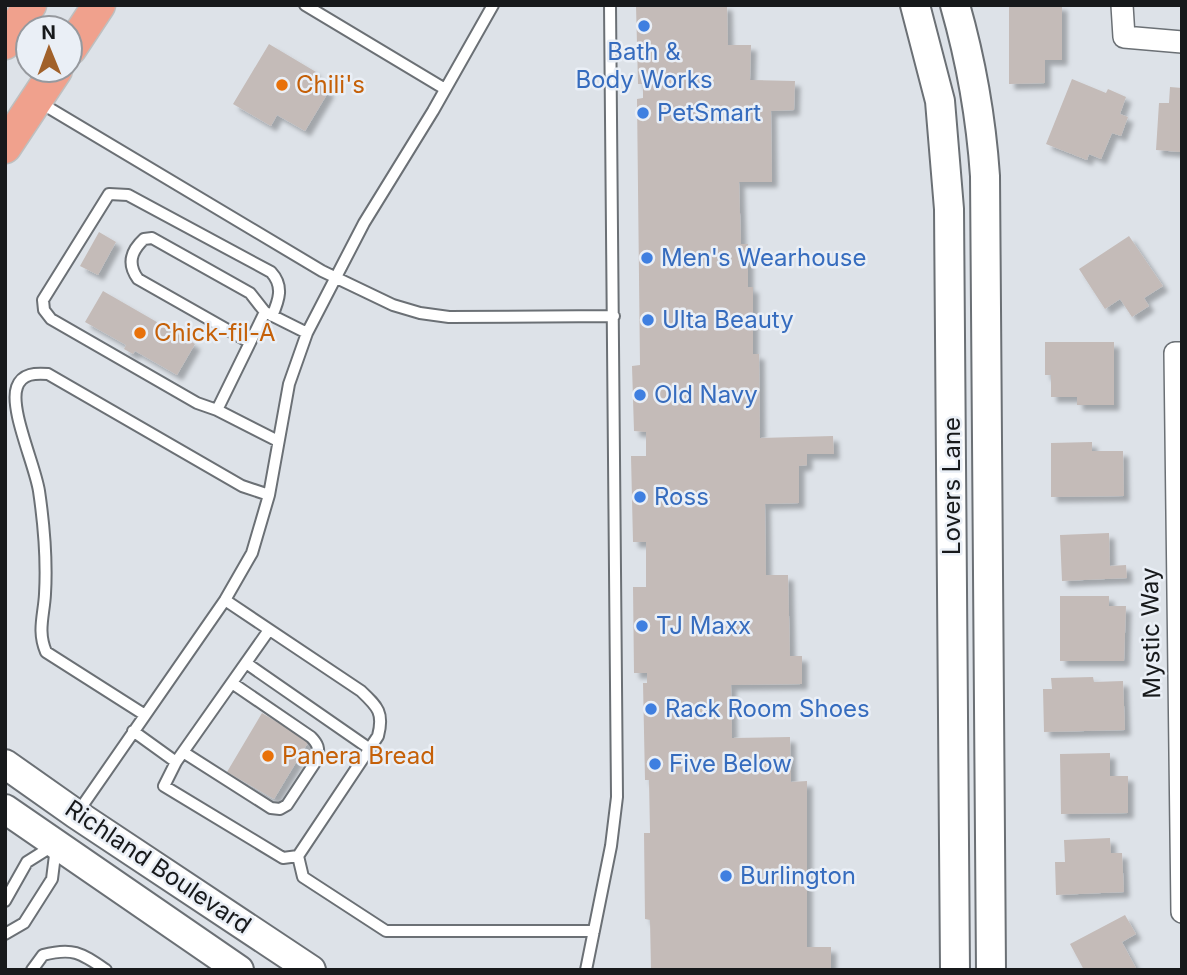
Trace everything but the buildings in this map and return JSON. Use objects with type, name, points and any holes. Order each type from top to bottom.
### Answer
[{"type":"main road","points":[[5,43],[30,5]]},
{"type":"main road","points":[[84,28],[99,5]]},
{"type":"main road","points":[[5,147],[47,84]]},
{"type":"street","name":"Lovers Lane","points":[[915,5],[940,101],[949,199],[955,970]]},
{"type":"street","name":"Lovers Lane","points":[[955,5],[966,44],[977,102],[985,176],[991,970]]},
{"type":"street","points":[[1122,5],[1124,37],[1182,42]]},
{"type":"street","name":"Mystic Way","points":[[1178,353],[1182,912]]},
{"type":"street","name":"Richland Boulevard","points":[[5,764],[311,970]]},
{"type":"street","name":"Richland Boulevard","points":[[5,809],[239,970]]},
{"type":"street","points":[[57,844],[76,814]]},
{"type":"lane","points":[[306,5],[445,89]]},
{"type":"lane","points":[[76,814],[225,600],[252,553],[269,495],[289,384],[307,334],[364,223],[493,5]]},
{"type":"lane","points":[[586,970],[611,846],[618,787],[610,5]]},
{"type":"lane","points":[[36,100],[335,277],[393,305],[449,317],[614,316]]},
{"type":"lane","points":[[217,410],[249,342],[278,301],[278,279],[271,272],[128,195],[115,192],[109,194],[43,300],[44,310],[51,319],[197,402],[278,441]]},
{"type":"lane","points":[[249,342],[138,279],[132,271],[130,261],[144,239],[152,238],[250,293],[268,314],[307,334]]},
{"type":"lane","points":[[145,715],[46,652],[41,639],[45,594],[43,520],[36,472],[18,418],[15,402],[17,387],[23,377],[36,373],[48,374],[242,486],[269,495]]},
{"type":"lane","points":[[225,600],[362,691],[378,708],[381,724],[378,736],[298,856],[303,877],[386,931],[594,931]]},
{"type":"lane","points":[[269,630],[180,757],[164,786],[283,858],[298,856]]},
{"type":"lane","points":[[246,663],[370,749]]},
{"type":"lane","points":[[133,731],[271,808],[287,805],[317,758],[317,743],[232,684]]},
{"type":"lane","points":[[5,901],[27,862],[57,844]]},
{"type":"lane","points":[[5,934],[24,923],[52,879],[57,844]]},
{"type":"lane","points":[[32,970],[43,955],[70,951],[83,954],[106,970]]},
{"type":"place","name":"Bath & Body Works","points":[[644,26]]},
{"type":"place","name":"Chili's","points":[[282,85]]},
{"type":"place","name":"PetSmart","points":[[643,113]]},
{"type":"place","name":"Men's Wearhouse","points":[[647,258]]},
{"type":"place","name":"Ulta Beauty","points":[[648,320]]},
{"type":"place","name":"Chick-fil-A","points":[[140,333]]},
{"type":"place","name":"Old Navy","points":[[640,395]]},
{"type":"place","name":"Ross","points":[[640,497]]},
{"type":"place","name":"TJ Maxx","points":[[642,626]]},
{"type":"place","name":"Rack Room Shoes","points":[[651,709]]},
{"type":"place","name":"Panera Bread","points":[[268,756]]},
{"type":"place","name":"Five Below","points":[[655,764]]},
{"type":"place","name":"Burlington","points":[[726,876]]}]
